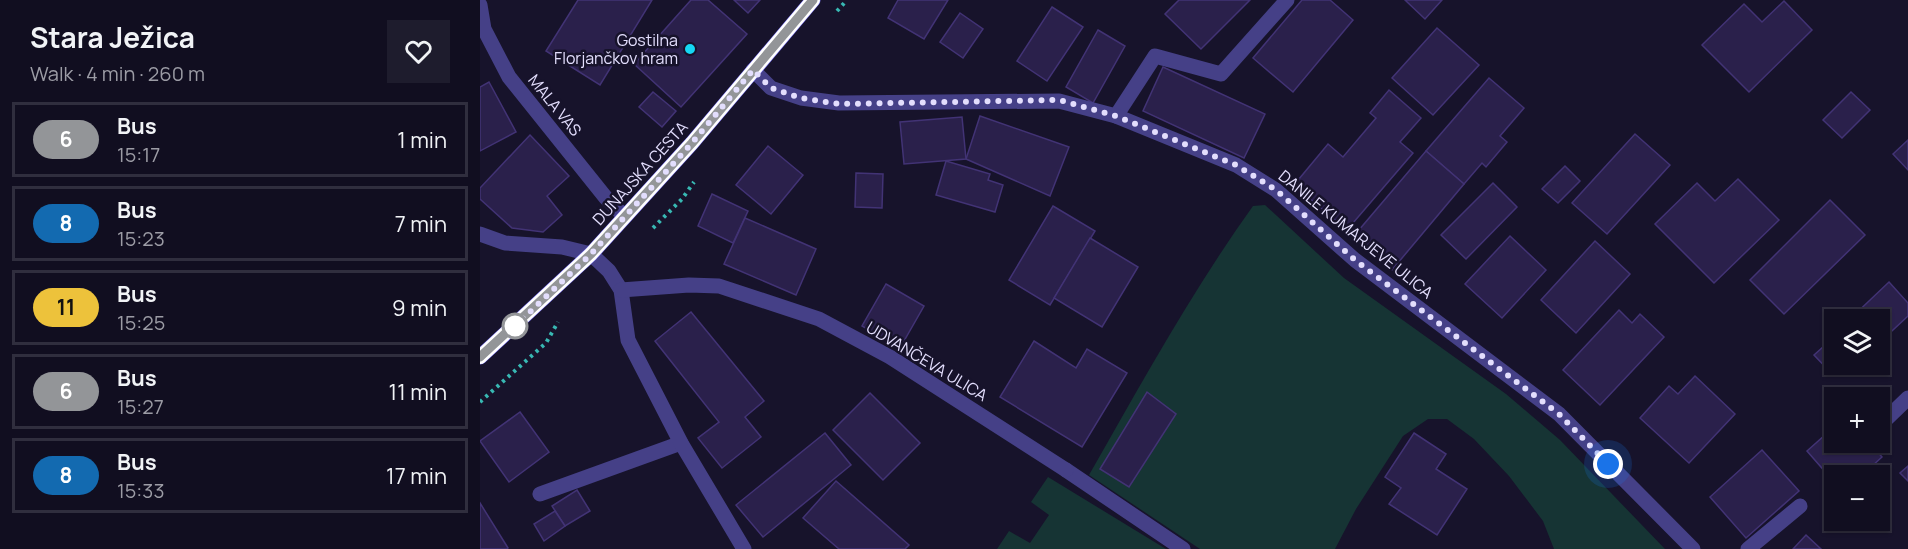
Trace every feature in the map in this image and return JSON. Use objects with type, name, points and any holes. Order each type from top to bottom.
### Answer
[{"type":"main road","name":"DUNAJSKA CESTA","points":[[480,357],[591,254],[684,152],[813,0]]},
{"type":"street","points":[[1116,116],[1155,56],[1221,74],[1287,0]]},
{"type":"street","name":"MALA VAS","points":[[480,5],[482,29],[509,77],[606,198],[624,216]]},
{"type":"street","name":"DANILE KUMARJEVE ULICA","points":[[753,70],[771,88],[801,98],[839,104],[1059,100],[1116,116],[1236,165],[1276,190],[1355,260],[1559,414],[1693,549]]},
{"type":"street","points":[[480,234],[505,243],[562,247],[591,254],[609,271],[621,290],[628,340],[681,443],[744,549]]},
{"type":"street","name":"UDVANČEVA ULICA","points":[[621,290],[689,285],[718,286],[819,320],[890,357],[1066,470],[1183,549]]},
{"type":"street","points":[[1890,415],[1908,398]]},
{"type":"street","points":[[540,494],[681,443]]},
{"type":"street","points":[[1748,549],[1800,506]]},
{"type":"path","points":[[480,402],[546,343],[560,320]]},
{"type":"green space","points":[[1265,205],[1344,278],[1506,394],[1560,440],[1665,549],[1554,549],[1543,521],[1509,476],[1474,439],[1447,419],[1428,419],[1403,436],[1356,509],[1335,549],[1200,549],[1089,475],[1209,271],[1253,206]]},
{"type":"green space","points":[[1048,477],[1166,549],[997,549],[1009,531],[1030,543],[1049,515],[1031,502]]},
{"type":"building","points":[[578,0],[652,0],[600,85],[546,51]]},
{"type":"building","name":"Gostilna Florjančkov hram","points":[[691,0],[708,0],[747,34],[681,107],[634,64]]},
{"type":"building","points":[[734,0],[760,0],[748,13]]},
{"type":"building","points":[[898,0],[948,0],[924,39],[888,18]]},
{"type":"building","points":[[1179,0],[1250,0],[1201,49],[1165,14]]},
{"type":"building","points":[[1302,0],[1330,0],[1353,20],[1293,92],[1253,58]]},
{"type":"building","points":[[1405,0],[1442,0],[1425,19]]},
{"type":"building","points":[[1784,1],[1812,30],[1749,92],[1702,45],[1744,4],[1762,22]]},
{"type":"building","points":[[1052,7],[1083,27],[1047,81],[1017,61]]},
{"type":"building","points":[[960,13],[983,29],[963,58],[940,42]]},
{"type":"building","points":[[1437,28],[1479,65],[1433,115],[1392,78]]},
{"type":"building","points":[[1098,30],[1125,46],[1093,103],[1066,87]]},
{"type":"building","points":[[1163,67],[1265,114],[1244,158],[1143,111]]},
{"type":"building","points":[[1489,78],[1524,108],[1500,136],[1507,142],[1486,167],[1482,163],[1464,184],[1426,151]]},
{"type":"building","points":[[489,82],[516,132],[480,151],[480,87]]},
{"type":"building","points":[[1389,90],[1421,118],[1400,142],[1413,153],[1347,230],[1294,185],[1328,144],[1343,157],[1376,118],[1370,113]]},
{"type":"building","points":[[653,92],[676,111],[662,127],[639,107]]},
{"type":"building","points":[[1851,92],[1870,110],[1842,138],[1823,120]]},
{"type":"building","points":[[980,116],[1069,147],[1050,196],[966,159]]},
{"type":"building","points":[[962,117],[966,159],[904,164],[900,122]]},
{"type":"building","points":[[1635,134],[1670,165],[1607,234],[1572,203]]},
{"type":"building","points":[[530,135],[569,176],[547,196],[562,215],[543,232],[512,228],[480,199],[480,188]]},
{"type":"building","points":[[1908,140],[1908,170],[1893,154]]},
{"type":"building","points":[[768,146],[803,175],[771,214],[736,185]]},
{"type":"building","points":[[1426,151],[1464,184],[1392,270],[1353,237]]},
{"type":"building","points":[[946,161],[990,174],[988,180],[1003,185],[995,212],[936,195]]},
{"type":"building","points":[[1565,166],[1580,181],[1558,203],[1542,189]]},
{"type":"building","points":[[856,173],[883,174],[882,208],[855,207]]},
{"type":"building","points":[[1738,179],[1779,220],[1714,283],[1655,224],[1697,183],[1715,201]]},
{"type":"building","points":[[1493,183],[1517,207],[1466,259],[1441,235]]},
{"type":"building","points":[[712,194],[748,211],[733,243],[698,226]]},
{"type":"building","points":[[1830,200],[1865,235],[1784,314],[1750,280]]},
{"type":"building","points":[[1053,206],[1095,231],[1050,305],[1009,280]]},
{"type":"building","points":[[745,218],[816,249],[796,295],[724,264]]},
{"type":"building","points":[[1510,236],[1546,270],[1502,318],[1465,284]]},
{"type":"building","points":[[1090,238],[1138,267],[1102,327],[1054,298]]},
{"type":"building","points":[[1595,241],[1630,274],[1576,333],[1541,300]]},
{"type":"building","points":[[1889,282],[1908,303],[1908,316],[1890,333],[1890,309],[1861,309]]},
{"type":"building","points":[[886,284],[924,306],[900,348],[862,326]]},
{"type":"building","points":[[1619,310],[1632,323],[1640,314],[1664,337],[1600,405],[1563,370]]},
{"type":"building","points":[[691,312],[764,401],[745,417],[761,437],[722,468],[698,438],[719,422],[655,341]]},
{"type":"building","points":[[1034,341],[1076,368],[1087,349],[1127,373],[1082,447],[1000,397]]},
{"type":"building","points":[[1824,346],[1824,366],[1814,355]]},
{"type":"building","points":[[1695,376],[1735,414],[1689,463],[1640,418],[1669,386],[1678,394]]},
{"type":"building","points":[[1147,392],[1176,414],[1129,487],[1100,469]]},
{"type":"building","points":[[870,393],[920,443],[883,480],[833,430]]},
{"type":"building","points":[[520,412],[549,452],[509,482],[480,441]]},
{"type":"building","points":[[825,433],[851,465],[763,537],[736,505]]},
{"type":"building","points":[[1414,433],[1446,454],[1436,469],[1467,489],[1437,535],[1389,504],[1401,488],[1385,477]]},
{"type":"building","points":[[1824,436],[1824,453],[1879,453],[1882,457],[1873,465],[1824,465],[1824,471],[1807,451]]},
{"type":"building","points":[[1762,450],[1799,491],[1746,538],[1710,497]]},
{"type":"building","points":[[1908,466],[1908,481],[1900,473]]},
{"type":"building","points":[[836,481],[909,545],[905,549],[839,549],[803,518]]},
{"type":"building","points":[[577,490],[590,511],[565,526],[552,506]]},
{"type":"building","points":[[480,503],[508,548],[507,549],[480,549]]},
{"type":"building","points":[[555,511],[565,526],[544,541],[534,524]]},
{"type":"building","points":[[1806,535],[1821,549],[1793,549]]},
{"type":"bus line","name":"6","points":[[480,357],[591,254],[692,143],[813,0]]},
{"type":"place","name":"Gostilna Florjančkov hram","points":[[690,49]]},
{"type":"route","points":[[515,326],[591,254],[692,143],[753,70],[771,88],[801,98],[839,104],[1059,100],[1116,116],[1236,165],[1276,190],[1355,260],[1559,414],[1608,464]]}]
